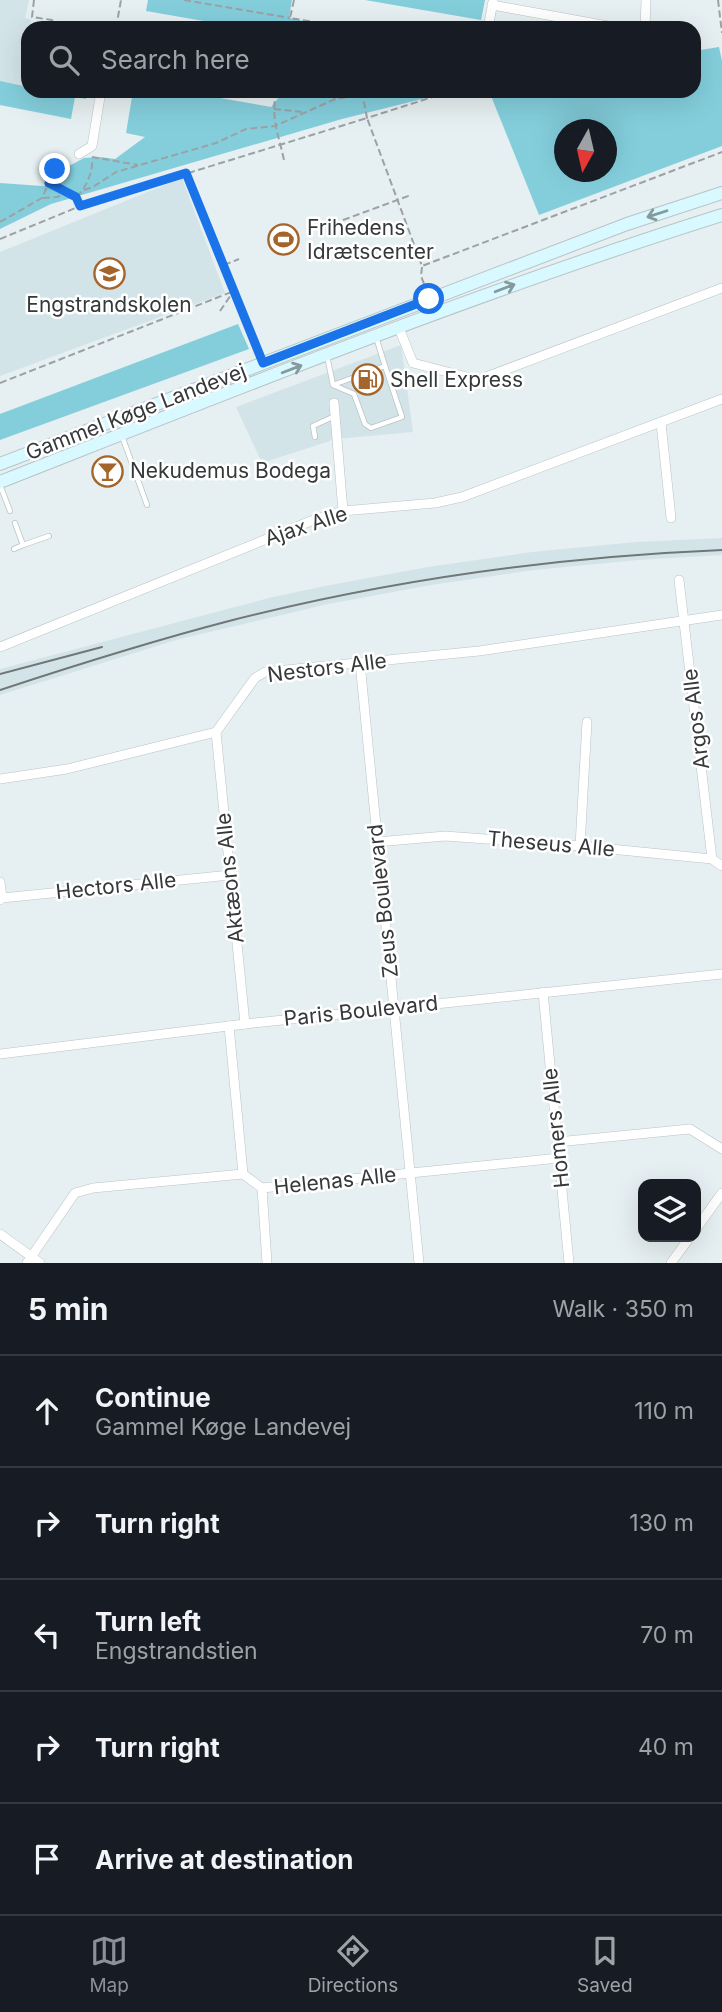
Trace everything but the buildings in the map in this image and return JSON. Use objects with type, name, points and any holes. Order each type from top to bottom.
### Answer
[{"type":"main road","name":"Gammel Køge Landevej","points":[[0,464],[627,224],[722,193]]},
{"type":"main road","name":"Gammel Køge Landevej","points":[[0,483],[326,355],[595,256],[722,215]]},
{"type":"street","points":[[645,21],[646,0]]},
{"type":"street","points":[[489,21],[492,2],[585,21]]},
{"type":"street","points":[[79,154],[92,146],[100,98]]},
{"type":"street","points":[[399,328],[413,363],[478,380],[722,288]]},
{"type":"street","name":"Ajax Alle","points":[[0,647],[286,531],[343,511],[435,503],[462,497],[722,399]]},
{"type":"street","points":[[334,404],[343,511]]},
{"type":"street","points":[[661,424],[671,518]]},
{"type":"street","points":[[679,580],[684,621]]},
{"type":"street","name":"Nestors Alle","points":[[216,732],[255,678],[265,672],[479,650],[722,615]]},
{"type":"street","name":"Argos Alle","points":[[684,621],[712,859]]},
{"type":"street","name":"Zeus Boulevard","points":[[360,663],[419,1263]]},
{"type":"street","points":[[579,846],[587,722]]},
{"type":"street","points":[[0,779],[67,769],[216,732]]},
{"type":"street","name":"Aktæons Alle","points":[[216,732],[245,1024]]},
{"type":"street","name":"Theseus Alle","points":[[377,842],[445,836],[712,859],[722,866]]},
{"type":"street","name":"Hectors Alle","points":[[1,899],[230,875]]},
{"type":"street","points":[[0,882],[1,899]]},
{"type":"street","name":"Paris Boulevard","points":[[0,1054],[245,1024],[722,974]]},
{"type":"street","name":"Homers Alle","points":[[543,992],[569,1263]]},
{"type":"street","points":[[229,1026],[243,1174]]},
{"type":"street","points":[[557,1142],[690,1129],[722,1149]]},
{"type":"street","name":"Helenas Alle","points":[[33,1261],[75,1193],[93,1188],[243,1174],[262,1188],[559,1158]]},
{"type":"street","points":[[262,1188],[268,1263]]},
{"type":"street","points":[[701,1222],[722,1193]]},
{"type":"street","points":[[0,1234],[33,1261]]},
{"type":"street","points":[[671,1263],[686,1242]]},
{"type":"lane","points":[[333,386],[354,394],[365,424],[371,428],[402,417],[376,337]]},
{"type":"lane","points":[[326,355],[333,386]]},
{"type":"lane","points":[[333,386],[385,366]]},
{"type":"lane","points":[[315,436],[313,426],[335,416]]},
{"type":"lane","points":[[122,435],[147,505]]},
{"type":"lane","points":[[0,483],[10,511]]},
{"type":"lane","points":[[15,523],[23,545]]},
{"type":"lane","points":[[14,549],[49,536]]},
{"type":"path","points":[[34,0],[32,17],[52,21]]},
{"type":"path","points":[[117,21],[121,0]]},
{"type":"path","points":[[184,0],[308,21]]},
{"type":"path","points":[[290,18],[294,0]]},
{"type":"path","points":[[718,0],[722,33]]},
{"type":"path","points":[[275,98],[275,126],[284,160]]},
{"type":"path","points":[[76,197],[116,172],[216,143],[246,129],[275,126],[340,98]]},
{"type":"path","points":[[363,98],[367,118],[422,266],[421,276],[429,299]]},
{"type":"path","points":[[0,239],[80,206],[432,98]]},
{"type":"path","points":[[273,108],[306,112]]},
{"type":"path","points":[[422,266],[722,152]]},
{"type":"path","points":[[84,190],[92,170],[91,157],[141,166]]},
{"type":"path","points":[[42,198],[55,169]]},
{"type":"path","points":[[186,173],[263,363]]},
{"type":"path","points":[[49,183],[76,197],[80,206]]},
{"type":"path","points":[[0,222],[42,198],[57,197],[68,192]]},
{"type":"path","points":[[343,220],[411,195]]},
{"type":"path","points":[[223,265],[239,259]]},
{"type":"path","points":[[220,311],[234,291]]},
{"type":"path","points":[[0,383],[234,291]]},
{"type":"shaded area","points":[[0,0],[29,0],[25,18],[31,21],[21,21],[21,92],[0,95]]},
{"type":"shaded area","points":[[148,0],[292,0],[289,18],[304,21],[204,21],[146,11]]},
{"type":"shaded area","points":[[365,0],[485,0],[481,20]]},
{"type":"shaded area","points":[[719,47],[722,61],[722,146],[539,215],[492,98],[701,98],[701,50]]},
{"type":"shaded area","points":[[0,81],[21,86],[21,98],[75,98],[71,119],[0,105]]},
{"type":"shaded area","points":[[132,98],[220,98],[271,107],[278,98],[426,98],[342,119],[51,204],[0,229],[0,183],[56,187],[67,167],[84,158],[115,159],[145,137],[126,133]]},
{"type":"shaded area","name":"Engstrandskolen","points":[[182,178],[225,293],[0,376],[0,252]]},
{"type":"shaded area","points":[[238,324],[249,349],[0,440],[0,414]]},
{"type":"shaded area","points":[[401,345],[413,432],[336,439],[262,463],[236,407]]},
{"type":"shaded area","points":[[722,538],[722,555],[534,570],[328,604],[176,640],[0,695],[0,669],[273,597],[428,567],[532,552],[636,542]]},
{"type":"tram line","points":[[0,690],[200,629],[290,606],[412,582],[598,558],[722,550]]},
{"type":"tram line","points":[[0,674],[102,647]]},
{"type":"place","name":"Frihedens Idrætscenter","points":[[284,240]]},
{"type":"place","name":"Engstrandskolen","points":[[109,273]]},
{"type":"place","name":"Shell Express","points":[[367,380]]},
{"type":"place","name":"Nekudemus Bodega","points":[[107,471]]},
{"type":"route","points":[[55,169],[49,183],[76,197],[80,206],[186,173],[263,363],[429,299]]}]
